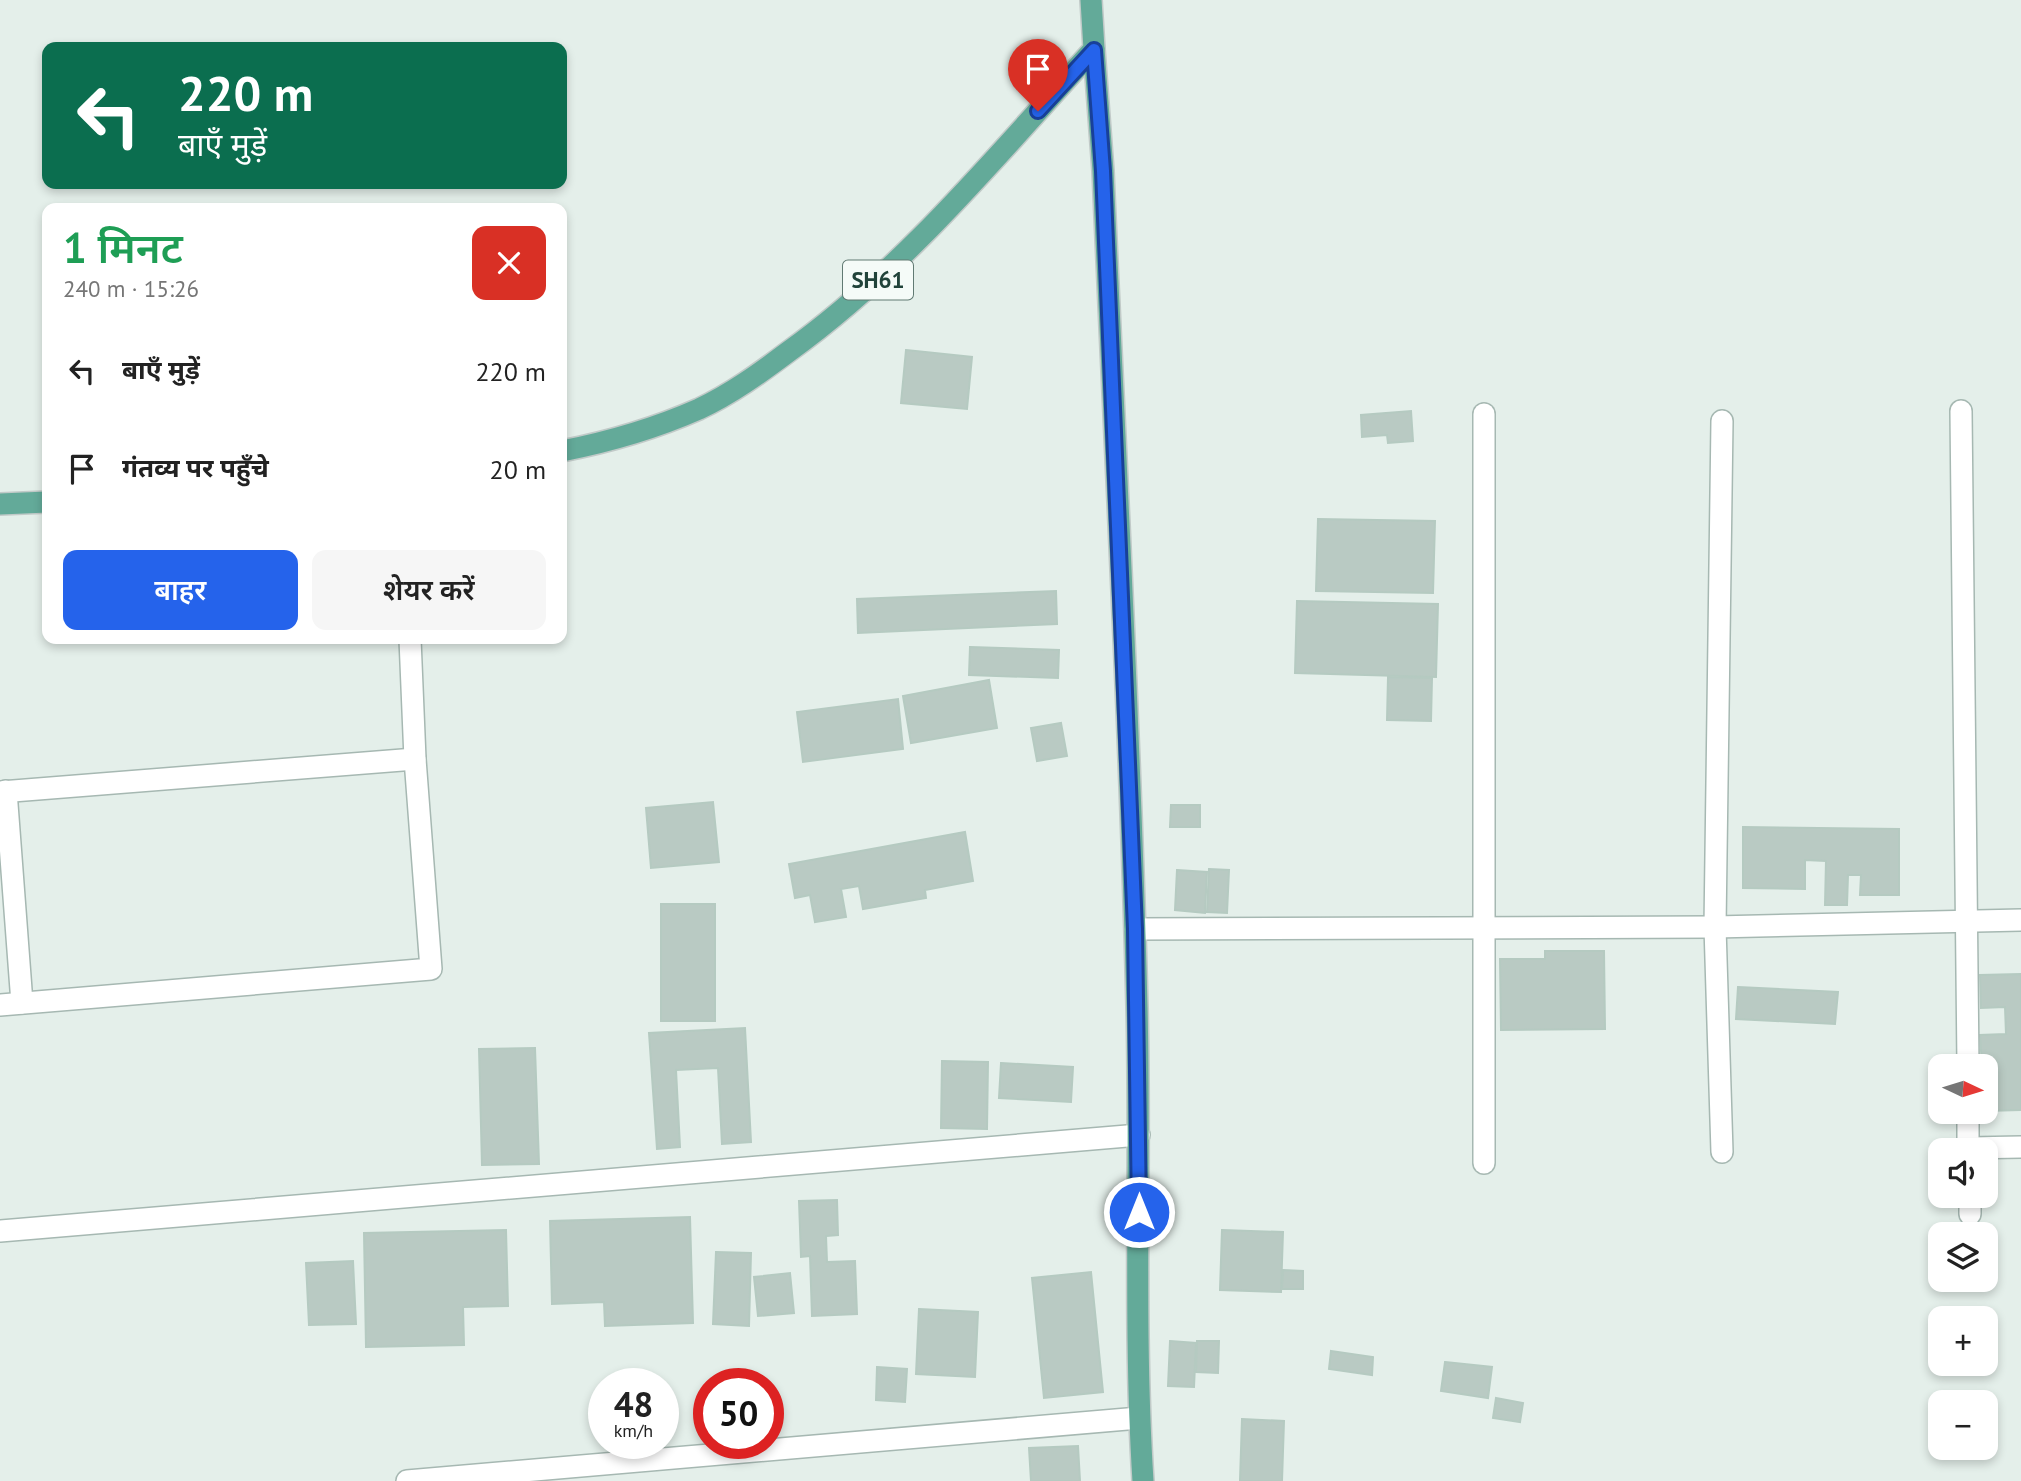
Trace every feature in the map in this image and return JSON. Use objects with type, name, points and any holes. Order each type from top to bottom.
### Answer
[{"type":"main road","points":[[1091,0],[1103,185],[1135,929],[1139,1135],[1139,1418],[1143,1481]]},
{"type":"main road","name":"SH61","points":[[567,450],[657,426],[701,408],[747,382],[828,323],[874,283],[944,213],[1094,50]]},
{"type":"main road","points":[[0,504],[42,502]]},
{"type":"street","points":[[1961,411],[1968,1054]]},
{"type":"street","points":[[1484,414],[1484,1163]]},
{"type":"street","points":[[1722,421],[1715,927],[1722,1152]]},
{"type":"street","points":[[0,1005],[431,969],[415,760],[410,644]]},
{"type":"street","points":[[22,1003],[3,791],[415,760]]},
{"type":"street","points":[[1135,929],[1715,927],[2021,920]]},
{"type":"street","points":[[0,1231],[1139,1135]]},
{"type":"street","points":[[1998,1148],[2021,1147]]},
{"type":"street","points":[[407,1481],[1139,1418]]},
{"type":"building","points":[[906,350],[972,357],[967,409],[901,403]]},
{"type":"building","points":[[1411,411],[1413,441],[1388,443],[1387,435],[1362,437],[1361,415]]},
{"type":"building","points":[[1318,519],[1435,521],[1433,593],[1316,591]]},
{"type":"building","points":[[1056,591],[1057,624],[858,633],[857,599]]},
{"type":"building","points":[[1297,601],[1438,604],[1436,677],[1295,673]]},
{"type":"building","points":[[970,647],[1059,650],[1058,678],[969,675]]},
{"type":"building","points":[[1388,677],[1432,678],[1431,721],[1387,720]]},
{"type":"building","points":[[989,680],[997,728],[911,743],[903,696]]},
{"type":"building","points":[[898,699],[903,749],[803,762],[797,712]]},
{"type":"building","points":[[1061,723],[1067,756],[1037,761],[1031,728]]},
{"type":"building","points":[[713,802],[719,862],[651,868],[646,808]]},
{"type":"building","points":[[1171,805],[1200,805],[1200,827],[1170,827]]},
{"type":"building","points":[[1743,827],[1899,829],[1899,895],[1860,895],[1861,875],[1848,875],[1847,905],[1825,905],[1826,861],[1805,860],[1805,889],[1743,888]]},
{"type":"building","points":[[965,832],[973,881],[925,890],[926,898],[863,909],[859,886],[841,889],[846,917],[815,922],[810,895],[795,898],[789,864]]},
{"type":"building","points":[[1209,869],[1229,870],[1227,913],[1207,912]]},
{"type":"building","points":[[1177,870],[1207,872],[1205,913],[1175,910]]},
{"type":"building","points":[[661,904],[715,904],[715,1021],[661,1021]]},
{"type":"building","points":[[1545,951],[1604,951],[1605,1029],[1501,1030],[1500,959],[1545,959]]},
{"type":"building","points":[[2021,974],[2021,1110],[1998,1111],[1998,1054],[1981,1054],[1980,1035],[2006,1034],[2005,1007],[1981,1008],[1980,975]]},
{"type":"building","points":[[1738,987],[1838,992],[1835,1024],[1736,1019]]},
{"type":"building","points":[[745,1028],[751,1142],[722,1144],[718,1068],[676,1070],[680,1147],[657,1149],[649,1033]]},
{"type":"building","points":[[535,1048],[539,1164],[482,1165],[479,1049]]},
{"type":"building","points":[[942,1061],[988,1062],[987,1129],[941,1128]]},
{"type":"building","points":[[1001,1063],[1073,1067],[1071,1102],[999,1098]]},
{"type":"building","points":[[837,1200],[838,1235],[826,1236],[827,1262],[855,1261],[857,1314],[812,1316],[810,1256],[801,1257],[799,1201]]},
{"type":"building","points":[[690,1217],[693,1323],[605,1326],[604,1302],[552,1304],[550,1221]]},
{"type":"building","points":[[506,1230],[508,1306],[463,1307],[464,1345],[366,1347],[364,1233]]},
{"type":"building","points":[[1222,1230],[1283,1232],[1281,1292],[1220,1290]]},
{"type":"building","points":[[716,1252],[751,1253],[749,1326],[713,1324]]},
{"type":"building","points":[[353,1261],[356,1324],[309,1325],[306,1263]]},
{"type":"building","points":[[1283,1270],[1303,1271],[1303,1289],[1282,1289]]},
{"type":"building","points":[[1091,1272],[1103,1392],[1044,1398],[1032,1278]]},
{"type":"building","points":[[790,1273],[794,1313],[758,1316],[754,1277]]},
{"type":"building","points":[[919,1309],[978,1312],[975,1377],[916,1374]]},
{"type":"building","points":[[1170,1341],[1196,1343],[1194,1387],[1168,1386]]},
{"type":"building","points":[[1197,1341],[1219,1341],[1218,1373],[1196,1372]]},
{"type":"building","points":[[1331,1351],[1373,1357],[1372,1375],[1329,1369]]},
{"type":"building","points":[[1445,1362],[1492,1367],[1488,1398],[1441,1391]]},
{"type":"building","points":[[877,1367],[907,1369],[905,1402],[876,1400]]},
{"type":"building","points":[[1496,1398],[1523,1403],[1520,1422],[1493,1418]]},
{"type":"building","points":[[1242,1419],[1284,1421],[1282,1481],[1240,1481]]},
{"type":"building","points":[[1078,1446],[1080,1481],[1031,1481],[1029,1448]]},
{"type":"route","points":[[1038,111],[1094,50],[1103,171],[1134,902],[1139,1212]]}]
